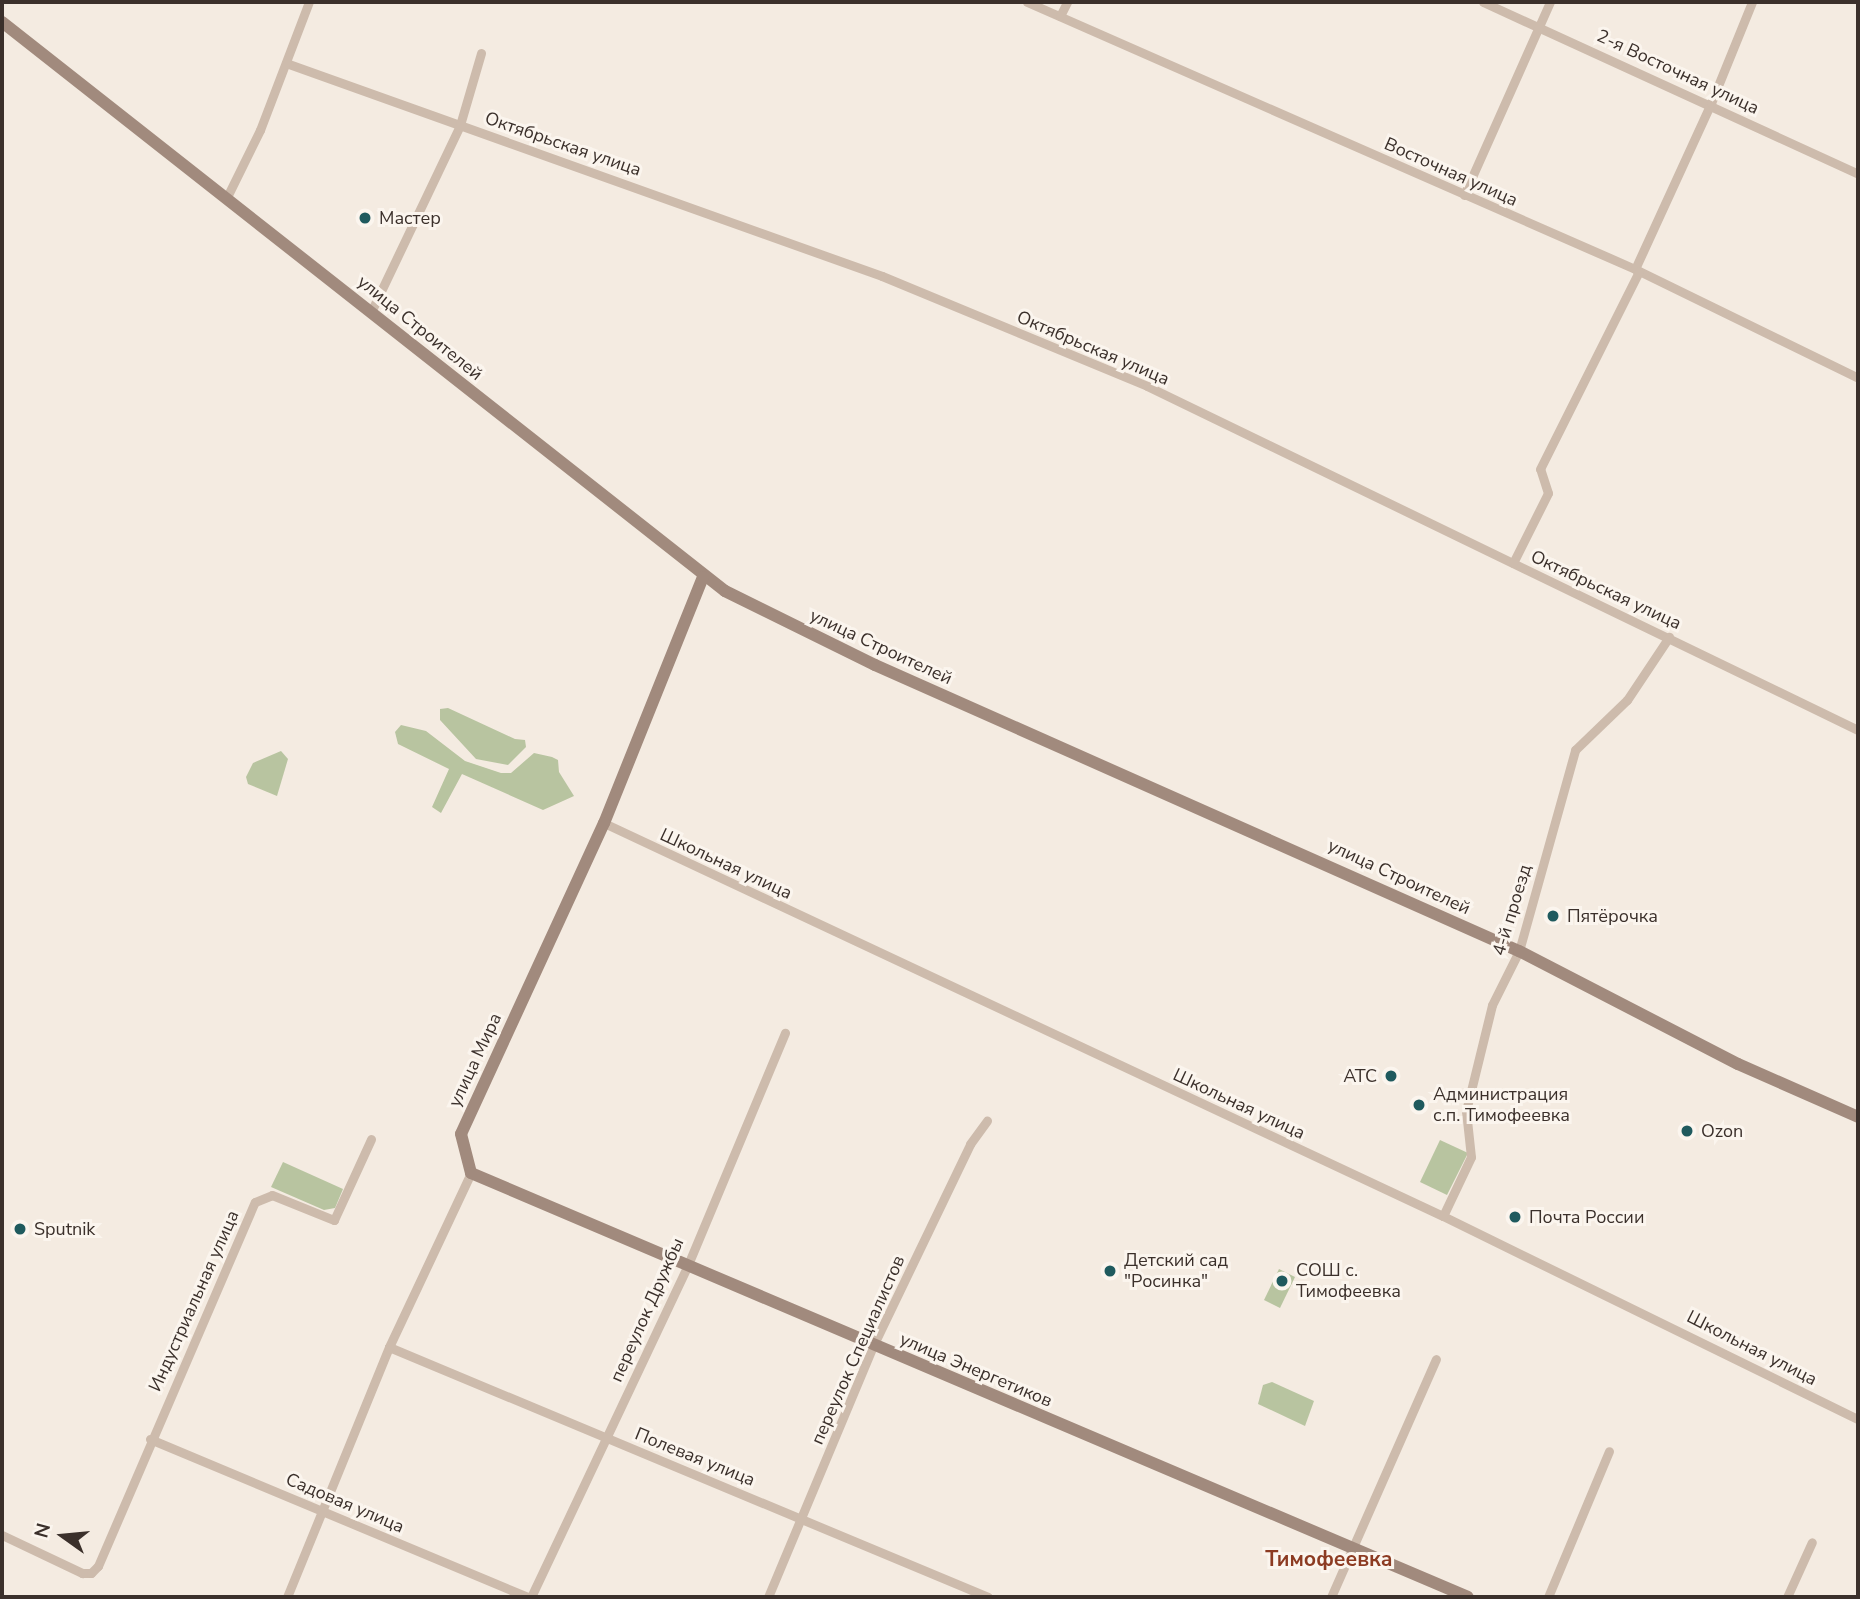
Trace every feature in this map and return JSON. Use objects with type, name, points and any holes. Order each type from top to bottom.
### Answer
[{"type":"main road","name":"улица Строителей","points":[[2,22],[227,197],[703,577],[875,665],[1519,951],[1738,1064],[1858,1117]]},
{"type":"main road","name":"улица Мира","points":[[471,1173],[461,1134],[604,823],[703,577]]},
{"type":"main road","name":"улица Энергетиков","points":[[471,1173],[1468,1597]]},
{"type":"street","points":[[227,197],[286,63],[309,2]]},
{"type":"street","name":"Восточная улица","points":[[1027,2],[1637,270],[1858,378]]},
{"type":"street","points":[[1060,16],[1066,2]]},
{"type":"street","name":"2-я Восточная улица","points":[[1483,2],[1711,103],[1858,174]]},
{"type":"street","points":[[1464,195],[1550,2]]},
{"type":"street","points":[[1513,563],[1548,493],[1540,469],[1637,270],[1711,103],[1752,2]]},
{"type":"street","points":[[371,312],[460,125],[481,53]]},
{"type":"street","name":"Октябрьская улица","points":[[286,63],[882,276],[1134,381],[1858,730]]},
{"type":"street","name":"4-й проезд","points":[[1443,1216],[1471,1157],[1466,1111],[1492,1005],[1519,951],[1575,750],[1626,700],[1669,637]]},
{"type":"street","name":"Школьная улица","points":[[604,823],[1443,1216],[1858,1419]]},
{"type":"street","name":"переулок Дружбы","points":[[529,1597],[687,1267],[785,1033]]},
{"type":"street","name":"переулок Специалистов","points":[[768,1597],[803,1519],[873,1346],[970,1144],[987,1121]]},
{"type":"street","name":"Индустриальная улица","points":[[2,1535],[91,1573],[98,1566],[150,1439],[255,1202],[271,1195],[334,1220],[371,1139]]},
{"type":"street","points":[[287,1597],[389,1347],[471,1173]]},
{"type":"street","name":"Полевая улица","points":[[389,1347],[988,1597]]},
{"type":"street","points":[[1331,1597],[1436,1359]]},
{"type":"street","name":"Садовая улица","points":[[150,1439],[529,1597]]},
{"type":"street","points":[[1548,1597],[1609,1451]]},
{"type":"street","points":[[1787,1597],[1812,1542]]},
{"type":"green space","points":[[448,708],[515,739],[525,740],[526,747],[508,765],[476,759],[440,720],[440,709]]},
{"type":"green space","points":[[401,725],[426,731],[465,761],[501,773],[511,773],[534,753],[552,757],[558,760],[559,772],[574,796],[543,810],[462,774],[441,813],[432,807],[449,769],[398,744],[395,732]]},
{"type":"green space","points":[[281,751],[288,759],[277,796],[248,784],[246,777],[253,763]]},
{"type":"green space","points":[[1440,1140],[1468,1153],[1447,1195],[1420,1182]]},
{"type":"green space","points":[[283,1162],[343,1189],[335,1208],[324,1210],[271,1187]]},
{"type":"green space","points":[[1279,1269],[1295,1277],[1280,1308],[1264,1300]]},
{"type":"green space","points":[[1272,1382],[1314,1401],[1305,1426],[1258,1404],[1263,1385]]},
{"type":"place","name":"Мастер","points":[[365,218]]},
{"type":"place","name":"Пятёрочка","points":[[1553,916]]},
{"type":"place","name":"АТС","points":[[1391,1076]]},
{"type":"place","name":"Администрация с.п. Тимофеевка","points":[[1419,1105]]},
{"type":"place","name":"Ozon","points":[[1687,1131]]},
{"type":"place","name":"Почта России","points":[[1515,1217]]},
{"type":"place","name":"Sputnik","points":[[20,1229]]},
{"type":"place","name":"Детский сад \"Росинка\"","points":[[1110,1271]]},
{"type":"place","name":"СОШ с. Тимофеевка","points":[[1282,1281]]},
{"type":"district","name":"Тимофеевка","points":[[1329,1559]]}]
